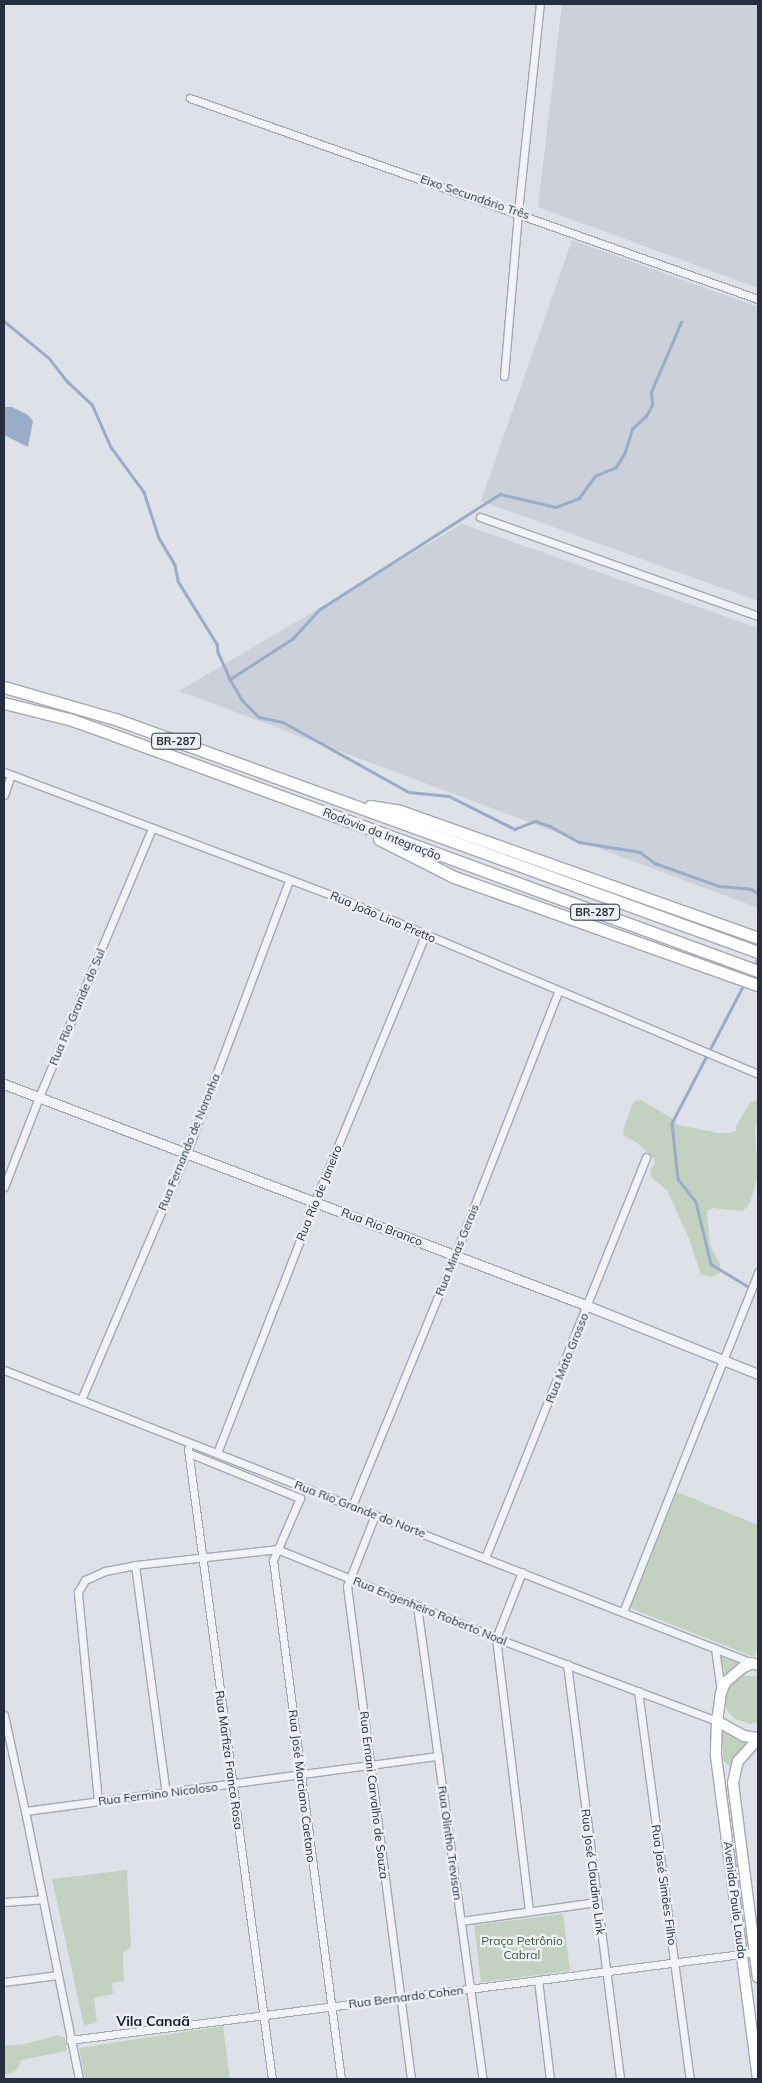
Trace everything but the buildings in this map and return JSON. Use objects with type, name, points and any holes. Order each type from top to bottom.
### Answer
[{"type":"highway","name":"Rodovia da Integração","points":[[4,687],[73,705],[118,720],[758,952]]},
{"type":"highway","name":"Rodovia da Integração","points":[[4,703],[72,720],[758,971]]},
{"type":"highway","name":"BR-287","points":[[345,802],[400,811],[758,938]]},
{"type":"highway","name":"BR-287","points":[[340,817],[454,876],[758,985]]},
{"type":"main road","points":[[721,1693],[725,1683],[733,1675],[755,1664]]},
{"type":"main road","name":"Avenida Paulo Lauda","points":[[721,1693],[717,1721],[717,1764],[758,2078]]},
{"type":"main road","points":[[717,1721],[744,1736],[758,1739]]},
{"type":"main road","name":"Avenida Paulo Lauda","points":[[758,1739],[738,1761],[734,1771],[733,1783],[757,1952],[758,1977]]},
{"type":"street","points":[[504,376],[518,212],[540,4]]},
{"type":"street","name":"Eixo Secundário Três","points":[[190,98],[518,212],[758,299]]},
{"type":"street","points":[[480,517],[758,616]]},
{"type":"street","name":"Rua João Lino Pretto","points":[[4,772],[289,880],[758,1074]]},
{"type":"street","points":[[4,795],[11,775]]},
{"type":"street","name":"Rua Rio Grande do Sul","points":[[4,1186],[39,1097],[152,828]]},
{"type":"street","name":"Rua Fernando de Noronha","points":[[81,1400],[187,1152],[289,880]]},
{"type":"street","name":"Rua Rio de Janeiro","points":[[217,1453],[315,1202],[425,935]]},
{"type":"street","name":"Rua Minas Gerais","points":[[352,1506],[455,1256],[558,992]]},
{"type":"street","name":"Rua Rio Branco","points":[[4,1084],[588,1306],[758,1374]]},
{"type":"street","name":"Rua Mato Grosso","points":[[485,1558],[588,1306],[646,1157]]},
{"type":"street","points":[[623,1612],[758,1272]]},
{"type":"street","name":"Rua Rio Grande do Norte","points":[[4,1370],[755,1664]]},
{"type":"street","name":"Rua Marfiza Franco Rosa","points":[[187,1442],[272,2079]]},
{"type":"street","name":"Rua José Marciano Caetano","points":[[189,1453],[300,1498],[272,1560],[341,2079]]},
{"type":"street","name":"Rua Ernani Carvalho de Souza","points":[[375,1515],[346,1586],[410,2079]]},
{"type":"street","name":"Rua Engenheiro Roberto Noal","points":[[98,1801],[78,1592],[85,1580],[105,1571],[135,1565],[277,1549],[496,1638],[717,1721]]},
{"type":"street","points":[[135,1565],[166,1792]]},
{"type":"street","points":[[522,1572],[496,1638],[529,1911]]},
{"type":"street","name":"Rua Olintho Trevisan","points":[[417,1606],[483,2079]]},
{"type":"street","points":[[715,1648],[721,1693]]},
{"type":"street","name":"Rua José Claudino Link","points":[[566,1664],[620,2079]]},
{"type":"street","name":"Rua José Simões Filho","points":[[638,1692],[690,2079]]},
{"type":"street","points":[[4,1715],[79,2079]]},
{"type":"street","name":"Rua Fermino Nicoloso","points":[[25,1811],[438,1756]]},
{"type":"street","points":[[4,1902],[43,1899]]},
{"type":"street","points":[[461,1921],[597,1902]]},
{"type":"street","name":"Rua Bernardo Cohen","points":[[70,2040],[757,1952]]},
{"type":"street","points":[[4,1982],[58,1975]]},
{"type":"street","points":[[538,1980],[550,2079]]},
{"type":"shaded area","points":[[562,4],[758,4],[758,288],[538,207]]},
{"type":"shaded area","points":[[572,240],[758,307],[758,601],[481,501]]},
{"type":"shaded area","points":[[462,524],[758,628],[758,908],[179,691]]},
{"type":"green space","points":[[758,1099],[758,1121],[755,1129],[758,1175],[750,1203],[743,1211],[712,1208],[707,1211],[710,1246],[720,1264],[720,1273],[711,1277],[701,1275],[689,1239],[667,1190],[651,1177],[650,1171],[655,1162],[653,1157],[636,1142],[624,1136],[623,1130],[632,1105],[635,1101],[641,1100],[670,1117],[678,1125],[719,1133],[730,1133],[736,1131],[736,1126],[750,1103]]},
{"type":"green space","points":[[677,1492],[758,1525],[758,1646],[754,1657],[630,1608]]},
{"type":"green space","points":[[721,1657],[740,1663],[726,1678]]},
{"type":"green space","points":[[743,1675],[758,1677],[758,1722],[751,1724],[735,1719],[728,1712],[725,1704],[728,1688]]},
{"type":"green space","points":[[722,1731],[748,1741],[735,1756],[730,1767],[723,1760]]},
{"type":"green space","points":[[127,1870],[131,1947],[123,1953],[124,1981],[112,1983],[113,1994],[94,1998],[97,2022],[84,2026],[52,1879]]},
{"type":"green space","name":"Praça Petrônio Cabral","points":[[563,1914],[570,1971],[481,1982],[474,1925]]},
{"type":"green space","points":[[223,2026],[230,2079],[85,2079],[79,2048]]},
{"type":"green space","points":[[58,2035],[65,2038],[67,2051],[21,2060],[17,2070],[4,2076],[4,2046],[25,2044]]},
{"type":"water","points":[[4,407],[12,407],[28,415],[33,421],[28,447],[4,435]]},
{"type":"waterway","points":[[4,321],[49,358],[68,382],[92,404],[111,447],[144,492],[159,538],[175,565],[178,581],[217,644],[218,652],[230,679],[242,700],[259,717],[283,722],[409,792],[449,796],[515,829],[535,821],[550,826],[579,842],[640,852],[655,863],[719,886],[751,889],[758,893]]},
{"type":"waterway","points":[[230,679],[292,639],[320,609],[500,494],[556,507],[579,498],[595,476],[616,467],[625,452],[632,429],[646,416],[652,405],[651,392],[681,322]]},
{"type":"waterway","points":[[755,965],[758,958]]},
{"type":"waterway","points":[[745,983],[672,1123],[678,1179],[696,1202],[711,1264],[749,1287]]},
{"type":"district","name":"Vila Canaã","points":[[153,2021]]}]
